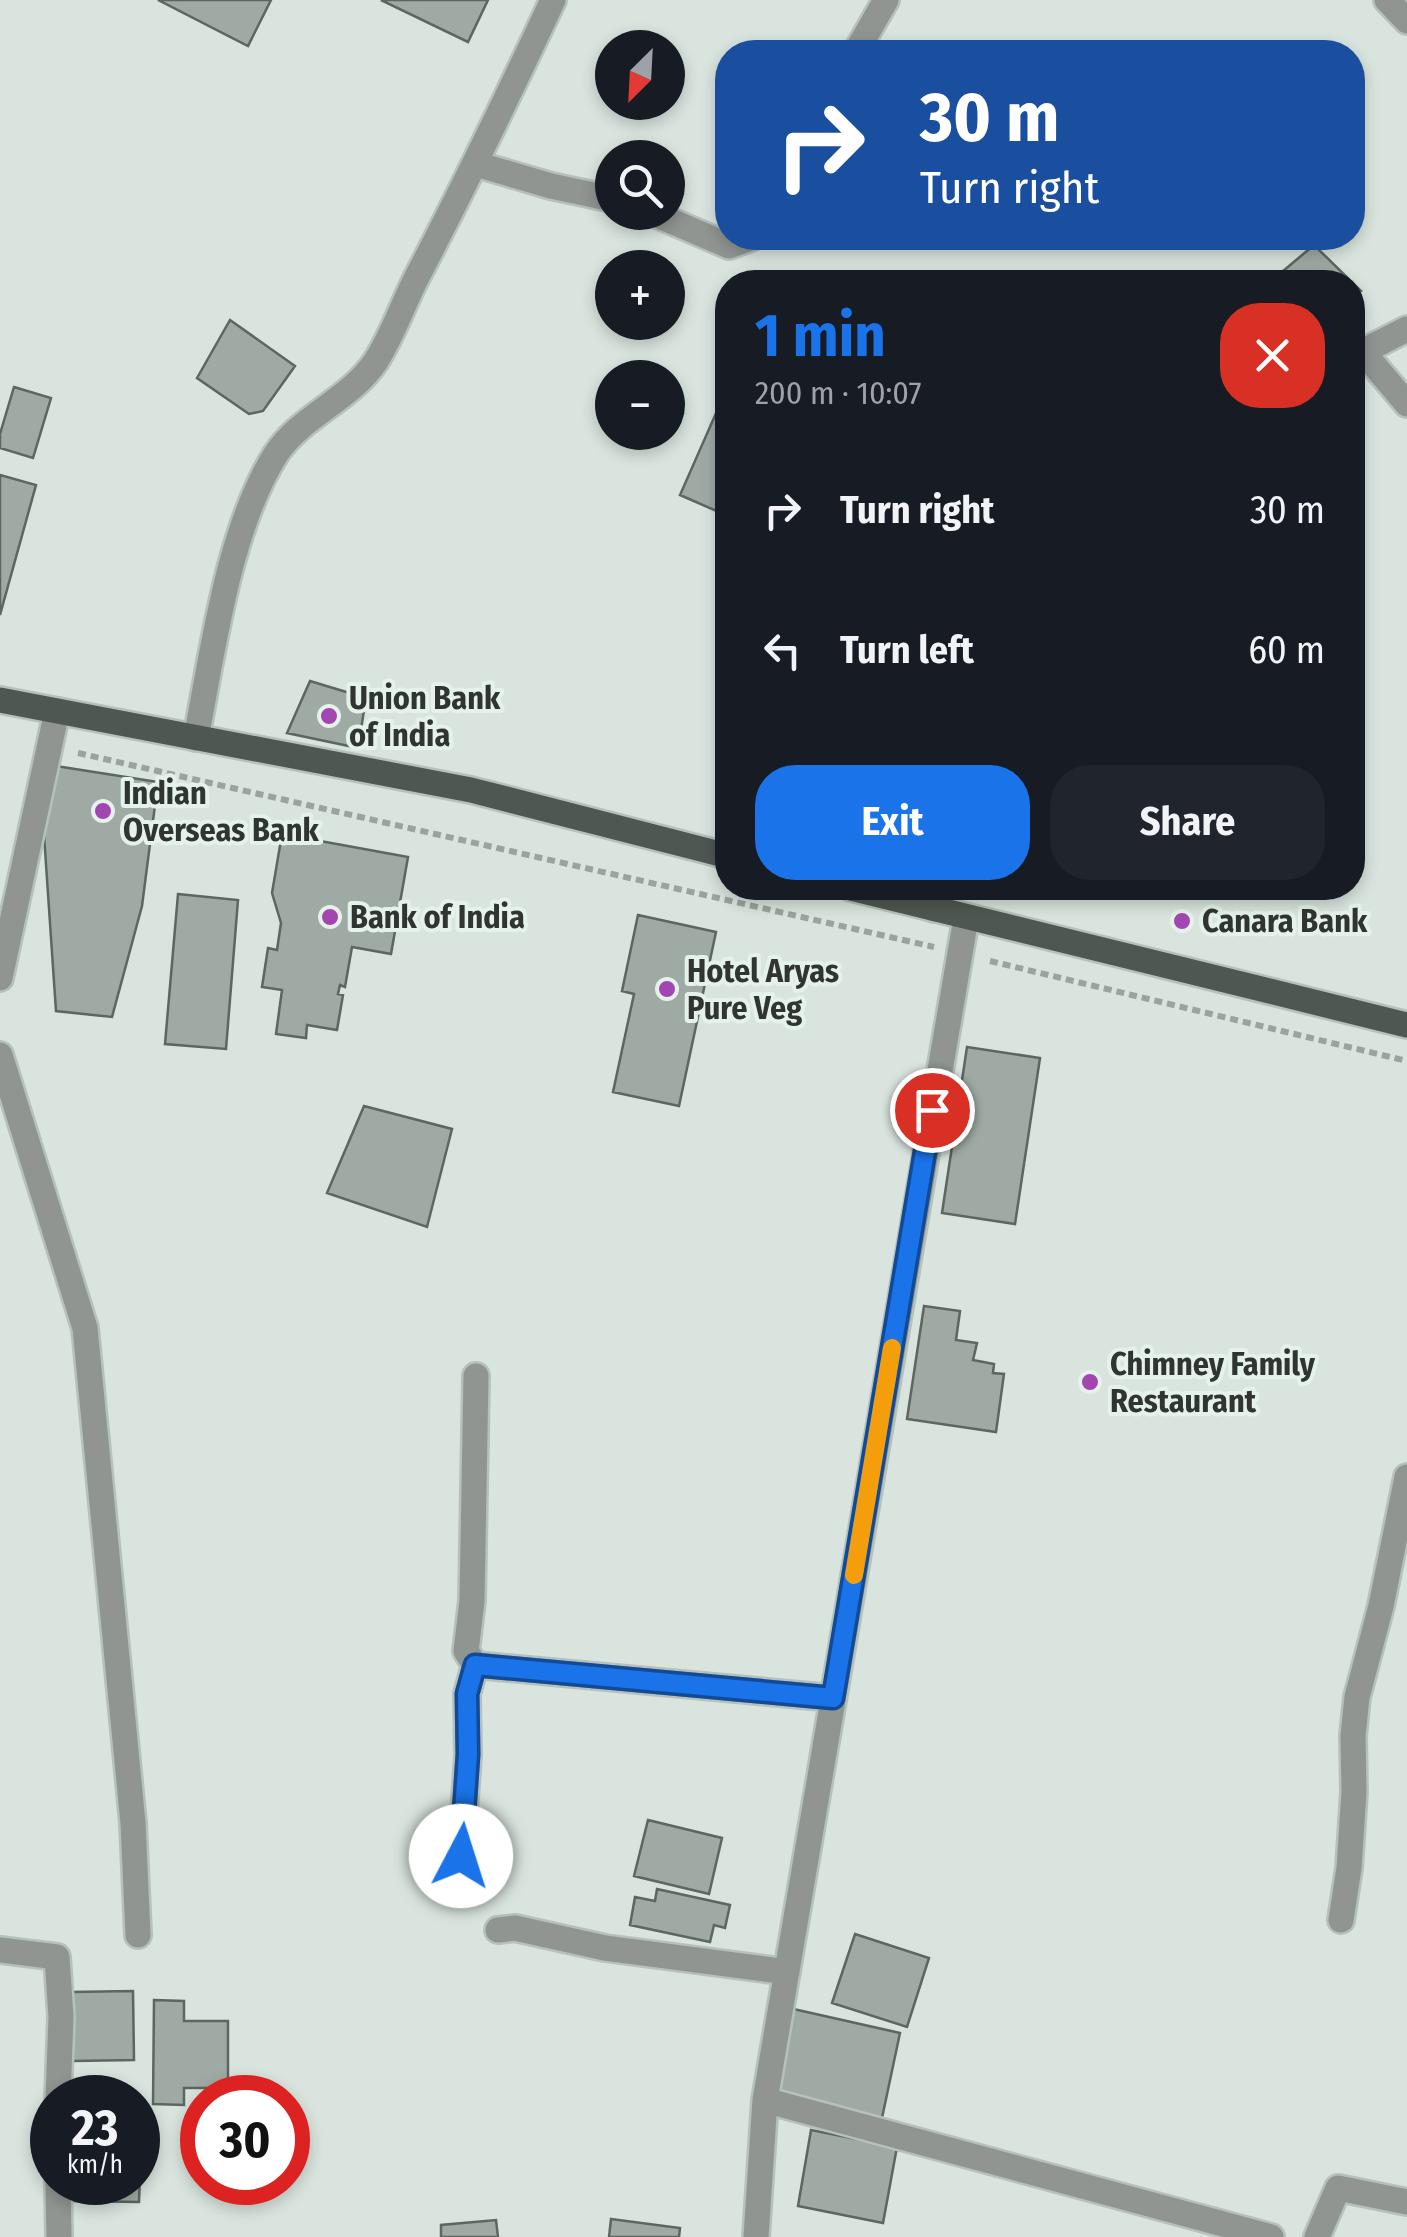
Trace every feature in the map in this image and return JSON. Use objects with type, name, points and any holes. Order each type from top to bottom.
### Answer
[{"type":"main road","points":[[0,700],[471,790],[715,853]]},
{"type":"main road","points":[[941,900],[966,918],[1407,1024]]},
{"type":"street","points":[[196,738],[223,602],[247,520],[269,468],[290,439],[342,396],[377,360],[553,0]]},
{"type":"street","points":[[863,40],[886,0]]},
{"type":"street","points":[[1387,0],[1407,21]]},
{"type":"street","points":[[476,164],[595,195]]},
{"type":"street","points":[[685,227],[715,240]]},
{"type":"street","points":[[1365,350],[1407,328]]},
{"type":"street","points":[[1365,361],[1407,404]]},
{"type":"street","points":[[0,978],[57,711]]},
{"type":"street","points":[[756,2237],[766,2100],[966,918]]},
{"type":"street","points":[[0,1056],[85,1328],[133,1823],[138,1934]]},
{"type":"street","points":[[461,1856],[468,1754],[467,1694],[475,1665],[466,1651],[472,1601],[476,1376]]},
{"type":"street","points":[[1341,1920],[1349,1868],[1357,1697],[1381,1606],[1407,1477]]},
{"type":"street","points":[[475,1665],[833,1698]]},
{"type":"street","points":[[498,1930],[515,1928],[604,1948],[787,1972]]},
{"type":"street","points":[[2,1956],[58,1958],[59,2075]]},
{"type":"street","points":[[766,2100],[1271,2237]]},
{"type":"street","points":[[1317,2237],[1338,2188],[1407,2202]]},
{"type":"street","points":[[58,2205],[59,2237]]},
{"type":"path","points":[[50,746],[715,897]]},
{"type":"path","points":[[726,900],[1407,1061]]},
{"type":"building","points":[[158,0],[271,0],[248,46]]},
{"type":"building","points":[[381,0],[488,0],[468,42]]},
{"type":"building","points":[[1308,250],[1319,250],[1340,270],[1284,270]]},
{"type":"building","points":[[230,320],[295,366],[263,411],[249,414],[197,378]]},
{"type":"building","points":[[14,387],[51,398],[33,458],[0,448],[0,434]]},
{"type":"building","points":[[715,416],[715,510],[680,495]]},
{"type":"building","points":[[0,475],[36,485],[0,615]]},
{"type":"building","name":"Union Bank of India","points":[[310,681],[366,698],[358,748],[287,733]]},
{"type":"building","points":[[56,766],[158,782],[142,906],[112,1017],[56,1011],[44,835]]},
{"type":"building","points":[[282,834],[408,857],[391,954],[352,947],[345,987],[340,985],[338,994],[343,995],[337,1030],[307,1025],[306,1038],[276,1034],[282,990],[262,987],[268,948],[277,950],[281,923],[272,893]]},
{"type":"building","points":[[178,894],[238,900],[226,1049],[165,1044]]},
{"type":"building","points":[[638,915],[716,932],[679,1106],[613,1092],[634,994],[622,991]]},
{"type":"building","points":[[967,1047],[1040,1058],[1015,1224],[942,1213]]},
{"type":"building","points":[[364,1106],[452,1129],[427,1227],[327,1193]]},
{"type":"building","points":[[924,1306],[960,1311],[956,1340],[977,1343],[973,1360],[994,1364],[993,1373],[1004,1374],[996,1432],[907,1419]]},
{"type":"building","points":[[648,1820],[722,1838],[709,1894],[634,1876]]},
{"type":"building","points":[[657,1889],[730,1905],[725,1928],[714,1925],[710,1942],[630,1925],[635,1897],[655,1901]]},
{"type":"building","points":[[855,1934],[929,1958],[907,2027],[832,2003]]},
{"type":"building","points":[[133,1991],[134,2060],[73,2061],[71,1992]]},
{"type":"building","points":[[154,2000],[184,2001],[184,2021],[228,2021],[228,2075],[180,2075],[180,2105],[160,2104],[160,2075],[153,2075]]},
{"type":"building","points":[[789,2008],[900,2033],[882,2118],[774,2093]]},
{"type":"building","points":[[811,2130],[897,2147],[883,2223],[798,2206]]},
{"type":"building","points":[[611,2219],[680,2228],[679,2237],[609,2237]]},
{"type":"building","points":[[496,2220],[498,2237],[441,2237],[441,2225]]},
{"type":"slow traffic","points":[[854,1575],[892,1348]]},
{"type":"place","name":"Union Bank of India","points":[[329,716]]},
{"type":"place","name":"Indian Overseas Bank","points":[[103,811]]},
{"type":"place","name":"Bank of India","points":[[330,917]]},
{"type":"place","name":"Canara Bank","points":[[1182,921]]},
{"type":"place","name":"Hotel Aryas Pure Veg","points":[[667,989]]},
{"type":"place","name":"Chimney Family Restaurant","points":[[1090,1382]]},
{"type":"route","points":[[461,1856],[468,1754],[467,1694],[475,1665],[833,1698],[932,1110]]}]
